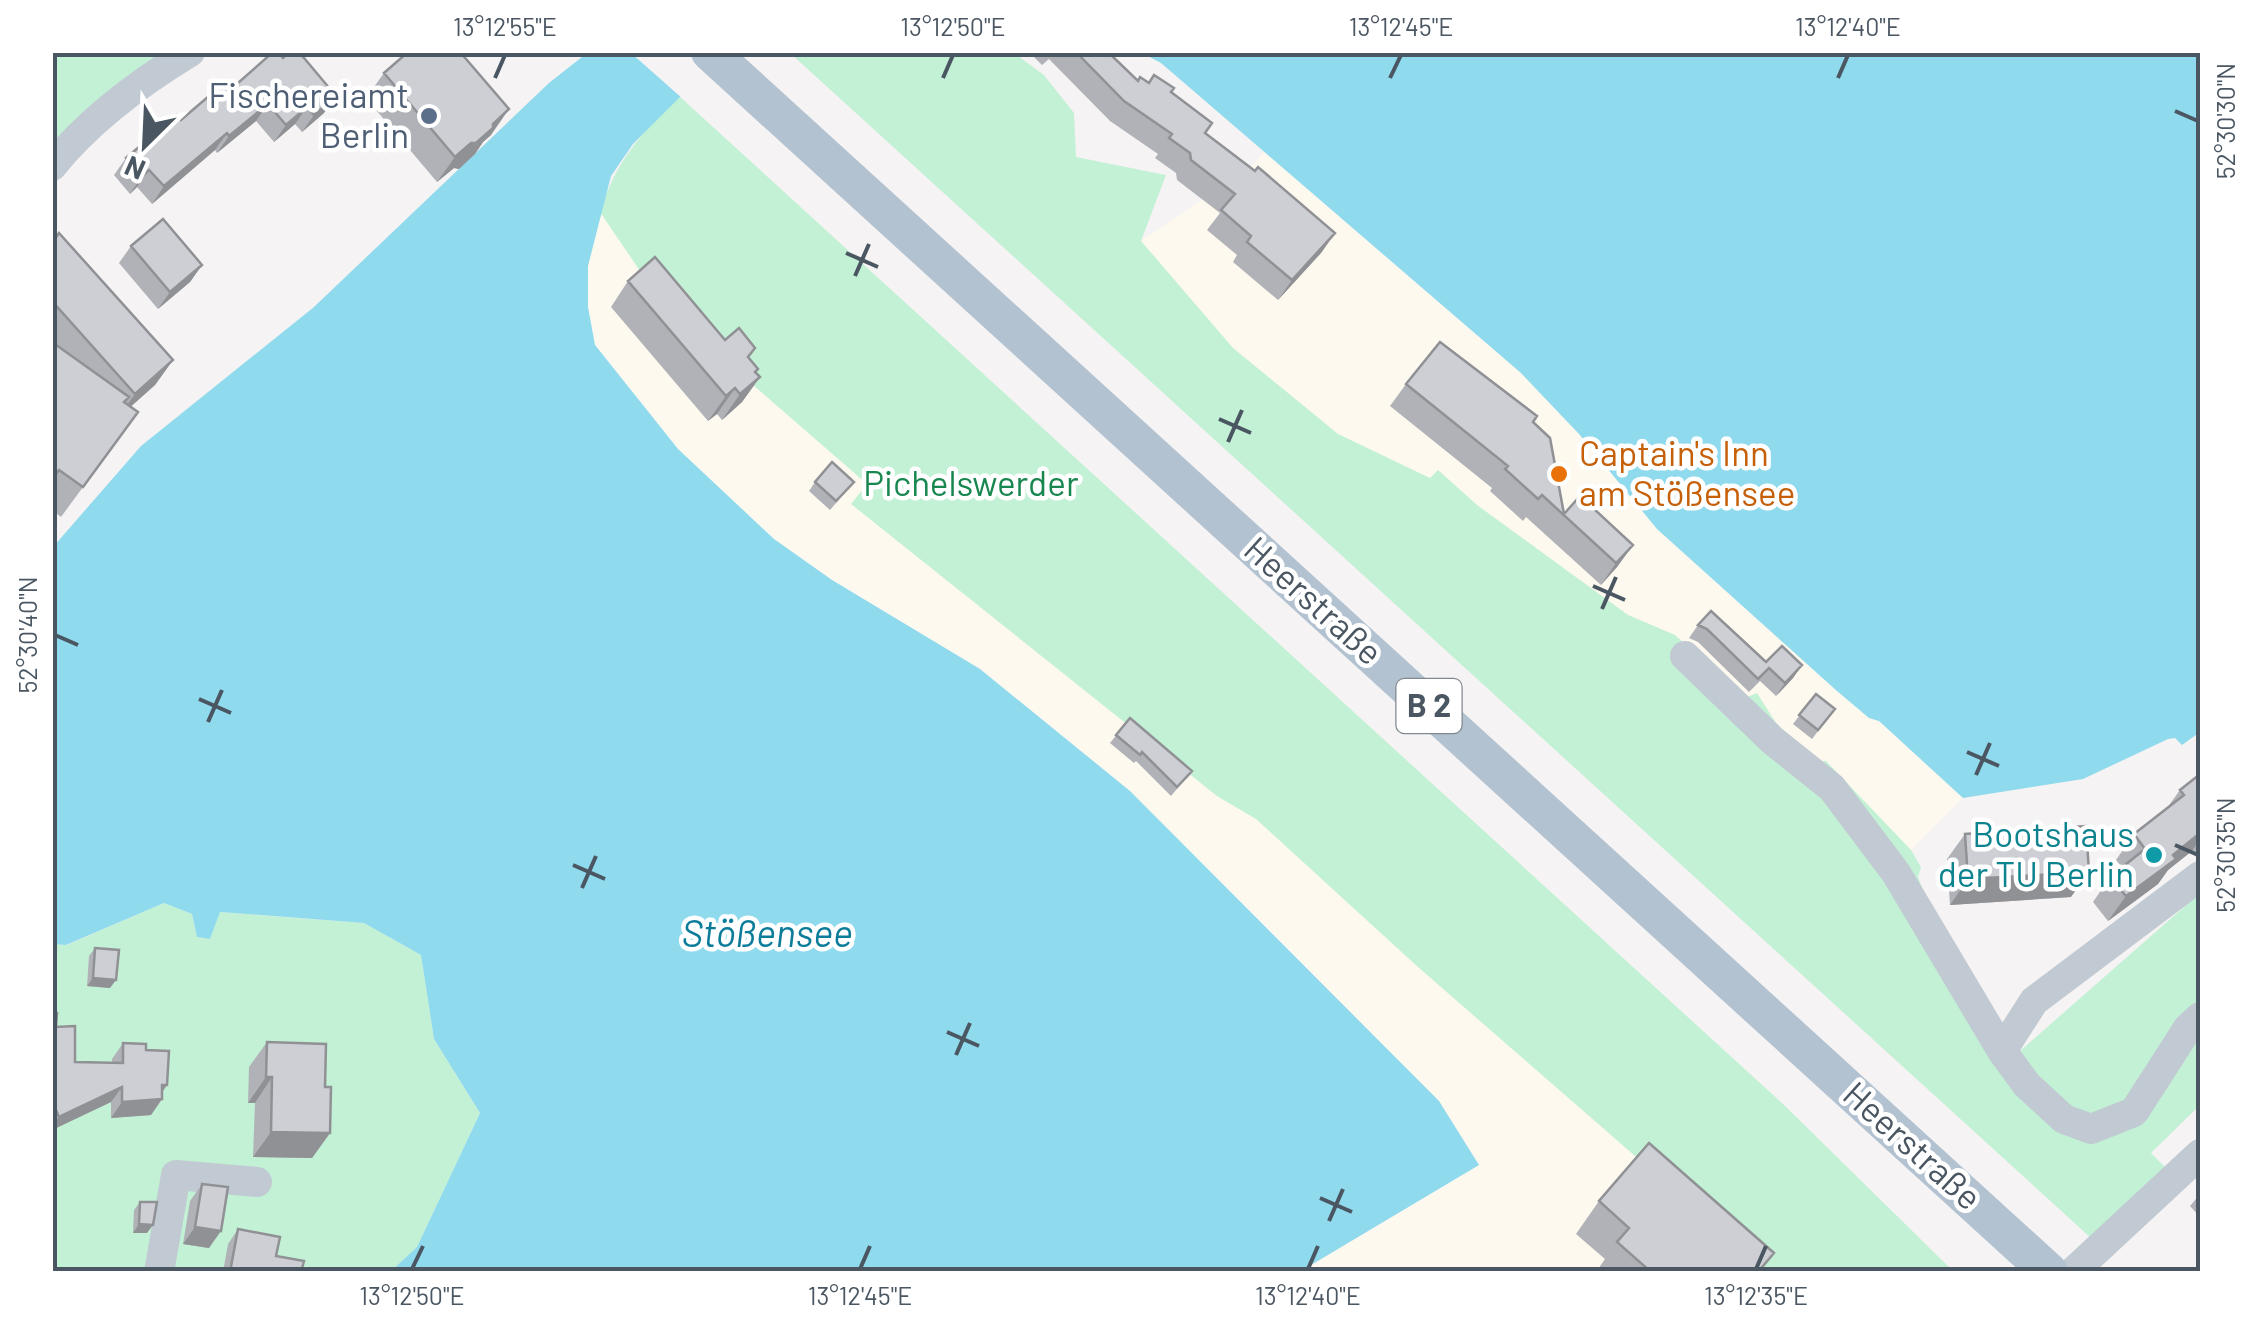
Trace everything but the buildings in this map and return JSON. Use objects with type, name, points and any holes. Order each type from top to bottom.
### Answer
[{"type":"main road","name":"Heerstraße","points":[[710,52],[2049,1272]]},
{"type":"street","points":[[52,166],[73,140],[127,94],[190,52]]},
{"type":"street","points":[[1684,656],[1772,740],[1832,788],[1896,872],[2002,1051],[2027,1086],[2064,1119],[2091,1129],[2134,1112],[2188,1028],[2200,1017]]},
{"type":"street","points":[[2002,1051],[2034,1001],[2200,876]]},
{"type":"street","points":[[2073,1272],[2200,1154]]},
{"type":"street","points":[[161,1259],[176,1175],[257,1182]]},
{"type":"shaded area","points":[[1264,152],[1521,373],[1579,434],[1657,529],[1963,798],[1911,850],[1826,762],[1812,761],[1675,635],[1628,615],[1477,505],[1438,470],[1430,479],[1338,434],[1233,348],[1141,241],[1203,199],[1224,199]]},
{"type":"shaded area","points":[[600,212],[640,271],[745,378],[867,484],[852,504],[1217,796],[1256,819],[1418,967],[1767,1271],[1301,1271],[1479,1165],[1439,1101],[1130,791],[980,669],[832,580],[774,539],[678,449],[595,345],[588,307],[588,266]]},
{"type":"green space","points":[[53,53],[162,53],[53,147]]},
{"type":"green space","points":[[790,53],[1014,53],[1044,75],[1074,113],[1076,157],[1166,175],[1141,241],[1233,348],[1338,434],[1430,478],[1438,470],[1477,505],[1628,615],[1675,635],[1745,698],[1757,693],[1776,723],[1812,761],[1826,761],[1911,850],[1921,867],[1918,877],[1937,928],[2020,1051],[2200,893],[2200,1105],[2151,1153],[2166,1168],[2091,1238]]},
{"type":"green space","name":"Pichelswerder","points":[[679,96],[1783,1104],[1953,1271],[1767,1271],[1418,967],[1256,819],[1217,796],[851,504],[867,484],[745,378],[640,271],[600,212],[614,176],[632,148]]},
{"type":"green space","points":[[164,903],[192,914],[197,937],[210,939],[219,912],[364,923],[421,955],[434,1039],[480,1113],[417,1247],[391,1271],[53,1271],[52,944],[67,945]]},
{"type":"water","name":"Stößensee","points":[[587,53],[724,53],[633,144],[611,176],[588,266],[588,307],[595,345],[678,449],[774,539],[832,580],[980,669],[1130,791],[1439,1101],[1479,1165],[1301,1271],[391,1271],[417,1247],[480,1113],[434,1039],[421,955],[364,923],[220,912],[210,939],[197,937],[192,914],[164,903],[66,945],[53,944],[53,547],[141,446],[314,307],[549,83]]},
{"type":"water","points":[[1142,53],[2200,53],[2200,732],[2182,745],[2175,738],[2168,739],[2083,779],[1963,798],[1657,529],[1579,434],[1521,373],[1161,63]]},
{"type":"pier","points":[[729,52],[683,99],[631,53]]},
{"type":"place","name":"Fischereiamt Berlin","points":[[429,116]]},
{"type":"place","name":"Captain's Inn am Stößensee","points":[[1559,474]]},
{"type":"place","name":"Bootshaus der TU Berlin","points":[[2154,855]]}]
